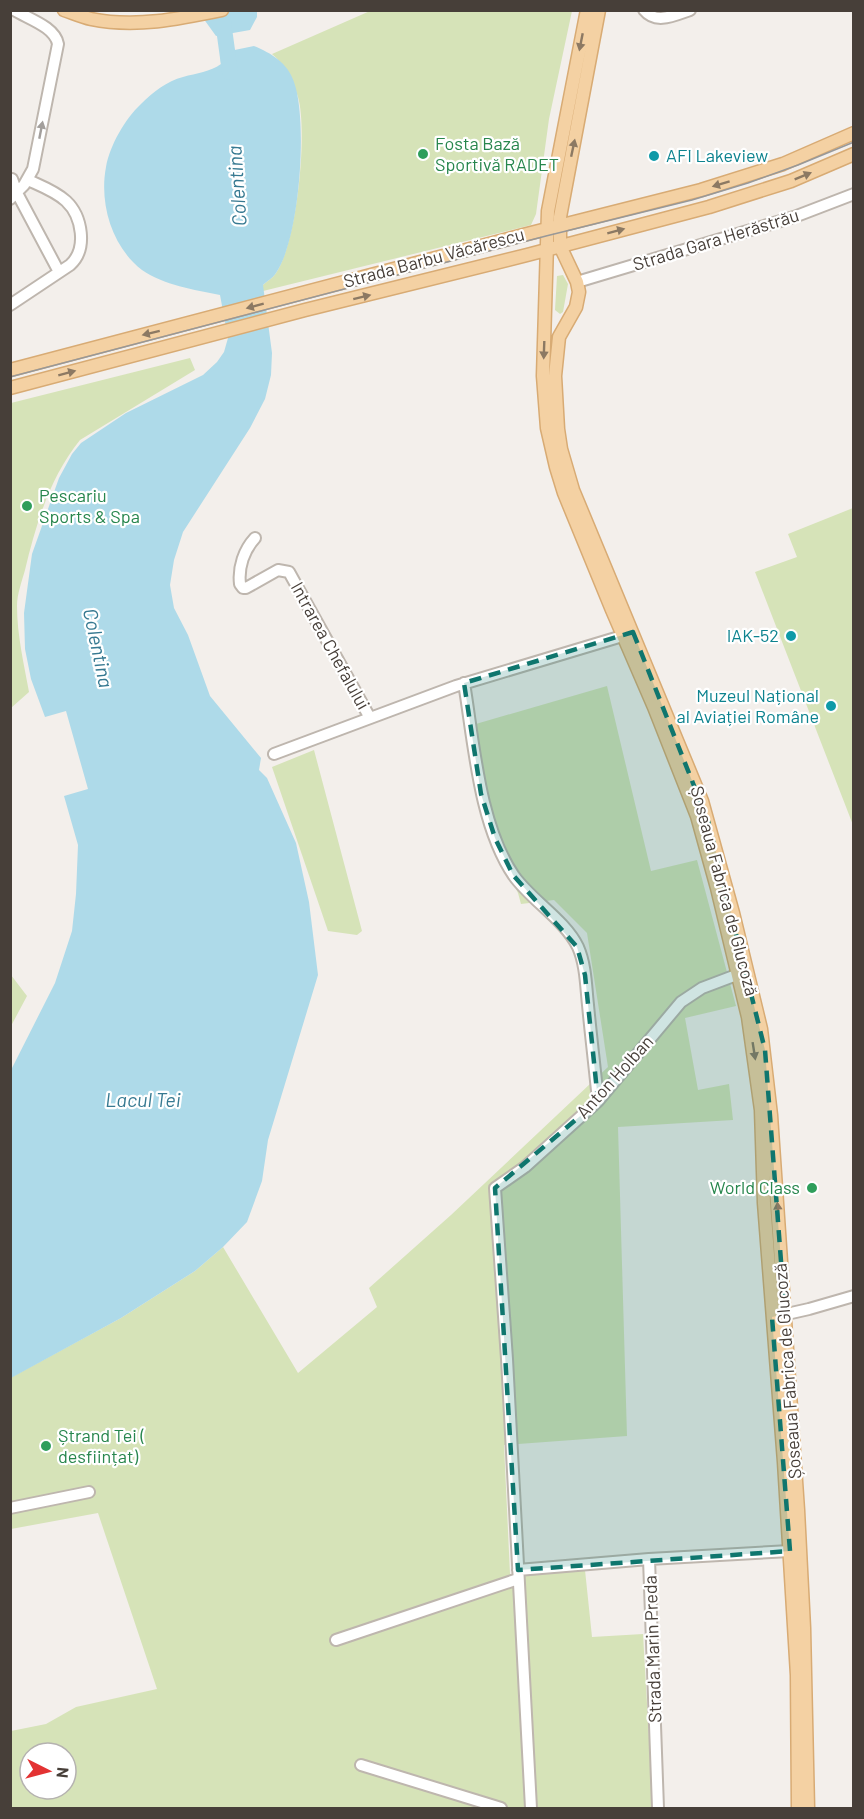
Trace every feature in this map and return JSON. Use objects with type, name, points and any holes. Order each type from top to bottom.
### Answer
[{"type":"main road","points":[[64,10],[90,19],[111,22],[149,22],[222,10]]},
{"type":"main road","name":"Șoseaua Fabrica de Glucoză","points":[[587,10],[552,186],[547,229],[543,376],[547,428],[564,493],[702,801],[765,1050],[770,1098],[780,1401],[796,1675],[798,1809]]},
{"type":"main road","points":[[577,282],[560,246],[560,226],[564,190],[584,97],[599,10]]},
{"type":"main road","name":"Strada Barbu Văcărescu","points":[[10,370],[701,190],[753,175],[854,133]]},
{"type":"main road","name":"Strada Barbu Văcărescu","points":[[10,388],[305,310],[547,250],[756,193],[854,154]]},
{"type":"main road","name":"Șoseaua Fabrica de Glucoză","points":[[577,282],[576,307],[559,337],[556,368],[556,416],[561,449],[573,490],[697,816],[739,974],[748,1017],[761,1110],[764,1203],[778,1316],[804,1628],[808,1809]]},
{"type":"main road","points":[[547,291],[549,311],[554,318],[561,321],[569,320]]},
{"type":"street","points":[[14,10],[54,34],[58,44],[33,169],[20,189]]},
{"type":"street","points":[[644,10],[650,16],[660,18],[690,10]]},
{"type":"street","points":[[11,179],[20,189],[59,272]]},
{"type":"street","points":[[10,290],[14,303],[70,265],[78,255],[81,237],[77,220],[65,200],[55,193],[20,189]]},
{"type":"street","name":"Strada Gara Herăstrău","points":[[577,282],[794,217],[854,194]]},
{"type":"street","name":"Intrarea Chefalului","points":[[255,538],[244,556],[240,571],[240,584],[246,588],[278,570],[290,572],[370,718]]},
{"type":"street","name":"Intrarea Chefalului","points":[[274,754],[464,683],[628,634]]},
{"type":"street","points":[[464,683],[482,794],[495,838],[513,874],[530,897],[565,929],[578,947],[585,975],[598,1101]]},
{"type":"street","name":"Anton Holban","points":[[518,1574],[495,1188],[525,1167],[598,1101],[681,1002],[702,988],[739,974]]},
{"type":"street","points":[[778,1316],[854,1296]]},
{"type":"street","points":[[10,1508],[89,1492]]},
{"type":"street","name":"Strada Marin Preda","points":[[658,1809],[649,1559],[790,1551]]},
{"type":"street","points":[[336,1640],[518,1574],[649,1559]]},
{"type":"street","points":[[518,1574],[531,1809]]},
{"type":"street","points":[[361,1765],[501,1809]]},
{"type":"highlighted area","points":[[633,632],[708,821],[765,1050],[785,1314],[772,1317],[790,1551],[518,1570],[495,1188],[598,1101],[585,975],[577,947],[513,875],[495,838],[481,794],[464,683]]},
{"type":"green space","name":"Fosta Bază Sportivă RADET","points":[[370,11],[572,11],[549,119],[536,214],[531,225],[263,291],[263,285],[276,273],[290,237],[299,186],[302,135],[301,113],[294,85],[281,63],[272,54]]},
{"type":"green space","points":[[563,275],[568,284],[563,312],[560,314],[555,310],[557,276]]},
{"type":"green space","name":"Pescariu Sports & Spa","points":[[190,358],[195,370],[80,440],[60,469],[39,518],[19,592],[18,628],[29,692],[11,708],[11,403]]},
{"type":"green space","points":[[853,508],[853,825],[755,572],[797,557],[788,534]]},
{"type":"green space","points":[[607,686],[651,871],[697,860],[736,1006],[685,1018],[698,1090],[729,1084],[733,1120],[618,1127],[627,1436],[504,1445],[510,1574],[585,1570],[592,1637],[643,1634],[653,1808],[11,1808],[11,1731],[46,1724],[76,1707],[157,1689],[98,1513],[11,1529],[10,1378],[121,1318],[195,1271],[223,1247],[298,1373],[377,1307],[369,1288],[451,1215],[608,1067],[587,933],[554,900],[521,904],[495,845],[469,726]]},
{"type":"green space","points":[[314,750],[362,931],[357,935],[328,931],[272,767]]},
{"type":"green space","points":[[11,975],[27,996],[11,1026]]},
{"type":"water","points":[[198,11],[257,11],[257,17],[250,30],[216,36]]},
{"type":"water","name":"Lacul Tei","points":[[254,46],[267,52],[288,69],[298,100],[300,123],[299,179],[291,234],[276,273],[263,285],[272,353],[271,375],[265,399],[250,428],[183,532],[174,560],[170,585],[174,608],[188,635],[210,696],[261,758],[259,770],[267,778],[296,843],[309,902],[318,975],[268,1140],[262,1181],[247,1222],[195,1271],[121,1318],[11,1378],[10,1072],[55,983],[72,931],[78,845],[64,796],[88,789],[66,711],[45,717],[31,679],[25,649],[24,613],[32,554],[59,478],[81,443],[126,413],[203,375],[224,352],[228,338],[220,295],[160,280],[142,270],[123,249],[110,224],[106,210],[104,181],[108,159],[119,133],[129,117],[146,100],[171,81],[217,67],[221,64],[220,53]]},
{"type":"waterway","name":"Colentina","points":[[222,14],[230,72]]},
{"type":"tram line","points":[[10,377],[546,236],[692,200],[748,183],[854,142]]},
{"type":"place","name":"Fosta Bază Sportivă RADET","points":[[423,154]]},
{"type":"place","name":"AFI Lakeview","points":[[654,156]]},
{"type":"place","name":"Pescariu Sports & Spa","points":[[27,506]]},
{"type":"place","name":"IAK-52","points":[[791,636]]},
{"type":"place","name":"Muzeul Național al Aviației Române","points":[[831,706]]},
{"type":"place","name":"World Class","points":[[812,1188]]},
{"type":"place","name":"Ștrand Tei ( desființat)","points":[[46,1446]]}]
